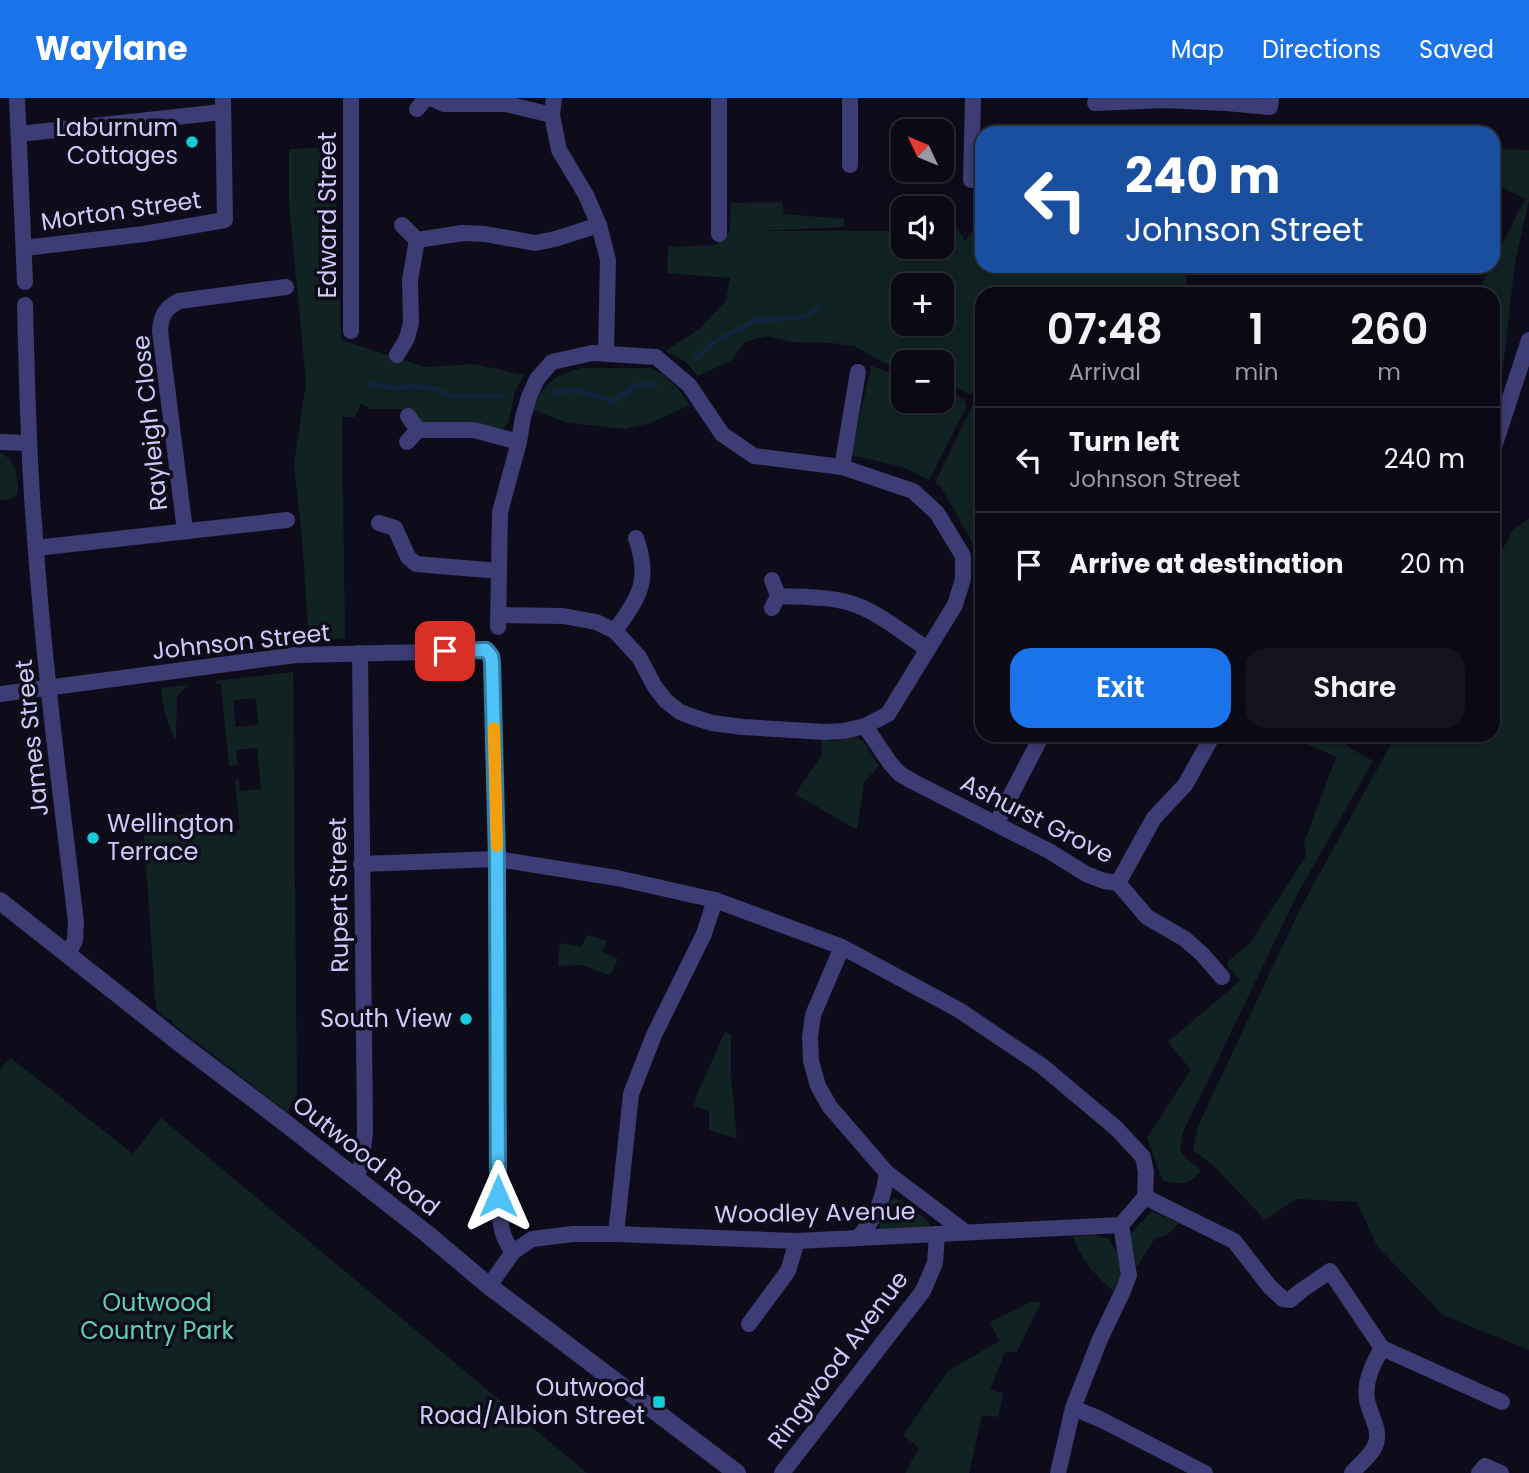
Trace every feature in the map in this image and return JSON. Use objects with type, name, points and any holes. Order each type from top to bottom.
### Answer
[{"type":"street","points":[[17,98],[25,282]]},
{"type":"street","name":"Edward Street","points":[[351,98],[351,331]]},
{"type":"street","points":[[431,98],[444,104],[506,104],[552,115]]},
{"type":"street","points":[[554,98],[552,115],[559,150],[586,195],[599,225],[608,260],[606,353]]},
{"type":"street","points":[[719,98],[719,233]]},
{"type":"street","points":[[850,98],[850,165]]},
{"type":"street","points":[[971,180],[973,98]]},
{"type":"street","points":[[1095,103],[1164,100],[1270,103]]},
{"type":"street","points":[[19,134],[222,105]]},
{"type":"street","name":"Morton Street","points":[[24,248],[144,234],[225,220],[222,105]]},
{"type":"street","points":[[402,225],[417,240]]},
{"type":"street","points":[[417,240],[474,233],[535,243],[599,225]]},
{"type":"street","points":[[397,355],[407,338],[411,323],[410,280],[417,240]]},
{"type":"street","name":"Rayleigh Close","points":[[185,531],[160,331],[164,311],[179,301],[286,287]]},
{"type":"street","name":"James Street","points":[[25,305],[29,443],[36,548],[48,687],[76,922],[75,940],[68,955]]},
{"type":"street","points":[[1500,429],[1529,340]]},
{"type":"street","points":[[592,353],[656,358],[689,385],[722,434],[754,456],[842,467],[913,491],[937,513],[963,556],[963,579],[955,605],[888,714],[865,726],[844,732],[825,732],[743,727],[695,718],[680,712],[666,701],[639,657],[615,631],[596,622],[563,616],[499,621],[500,512],[519,442],[529,397],[537,379],[552,362],[592,353]]},
{"type":"street","points":[[842,467],[858,372]]},
{"type":"street","points":[[408,416],[413,436],[474,430],[519,442]]},
{"type":"street","points":[[0,442],[29,443]]},
{"type":"street","points":[[36,548],[287,520]]},
{"type":"street","points":[[379,523],[395,528],[408,557],[407,566],[416,564],[499,571]]},
{"type":"street","points":[[615,631],[641,587],[643,546]]},
{"type":"street","points":[[774,595],[833,599],[855,604],[927,649]]},
{"type":"street","name":"Johnson Street","points":[[0,694],[296,655],[482,649],[488,651],[492,662],[497,859]]},
{"type":"street","name":"Rupert Street","points":[[355,1178],[361,1166],[365,1132],[360,653]]},
{"type":"street","name":"Ashurst Grove","points":[[865,726],[900,774],[1049,851],[1086,874],[1118,883],[1147,917],[1185,939],[1222,977]]},
{"type":"street","points":[[996,824],[1038,742]]},
{"type":"street","points":[[1118,883],[1154,818],[1185,785],[1209,742]]},
{"type":"street","points":[[361,864],[497,859],[617,878],[715,900],[842,947],[959,1010],[1042,1066],[1116,1128],[1143,1157],[1146,1172],[1145,1197],[1121,1226],[1129,1275],[1073,1408],[1058,1473]]},
{"type":"street","points":[[489,1286],[513,1252],[502,1233],[498,1196],[497,859]]},
{"type":"street","points":[[616,1234],[631,1094],[654,1035],[704,934],[715,900]]},
{"type":"street","name":"Outwood Road","points":[[0,901],[489,1286],[737,1473]]},
{"type":"street","points":[[842,947],[813,1015],[811,1061],[818,1086],[830,1107],[887,1173],[965,1232]]},
{"type":"street","points":[[858,1238],[879,1208],[887,1173]]},
{"type":"street","points":[[1145,1197],[1234,1241],[1270,1287],[1283,1299],[1290,1300],[1327,1265],[1382,1348],[1494,1403]]},
{"type":"street","name":"Woodley Avenue","points":[[513,1252],[532,1238],[573,1234],[797,1241],[1121,1226]]},
{"type":"street","name":"Ringwood Avenue","points":[[782,1473],[923,1291],[935,1263],[937,1234]]},
{"type":"street","points":[[749,1324],[788,1271],[797,1241]]},
{"type":"street","points":[[1352,1473],[1373,1450],[1376,1442],[1376,1426],[1367,1400],[1367,1387],[1372,1365],[1382,1348]]},
{"type":"street","points":[[1073,1408],[1205,1473]]},
{"type":"street","points":[[1479,1473],[1485,1466],[1501,1473]]},
{"type":"green space","points":[[335,147],[341,340],[425,367],[474,364],[524,375],[515,391],[508,424],[500,431],[416,422],[407,409],[370,409],[361,403],[355,417],[342,417],[345,638],[309,642],[294,464],[306,382],[289,204],[289,149]]},
{"type":"green space","points":[[1500,149],[1529,150],[1529,201],[1515,262],[1500,377],[1500,287],[1480,287],[1488,273],[1500,273],[1500,248],[1525,199],[1500,186]]},
{"type":"green space","points":[[782,202],[784,214],[844,219],[844,227],[758,231],[891,231],[891,259],[954,259],[954,228],[965,241],[975,228],[975,273],[1186,273],[1187,287],[975,287],[975,390],[970,394],[954,387],[954,350],[891,350],[891,364],[854,346],[793,342],[766,336],[745,342],[732,360],[698,376],[686,362],[665,351],[699,329],[726,301],[730,278],[667,273],[668,247],[715,245],[730,231],[731,203]]},
{"type":"green space","points":[[871,366],[891,373],[891,413],[954,413],[954,394],[964,400],[966,407],[929,480],[903,467],[851,455]]},
{"type":"green space","points":[[581,368],[650,368],[675,385],[690,405],[650,423],[625,429],[568,423],[533,410],[545,387],[564,374]]},
{"type":"green space","points":[[974,402],[975,576],[974,546],[940,486],[935,483]]},
{"type":"green space","points":[[0,452],[10,460],[17,476],[18,494],[12,499],[0,500]]},
{"type":"green space","points":[[1529,519],[1529,1350],[1443,1315],[1377,1246],[1357,1202],[1296,1199],[1265,1220],[1215,1167],[1193,1150],[1198,1126],[1300,909],[1392,742],[1500,742],[1500,553],[1513,530]]},
{"type":"green space","points":[[293,672],[297,1095],[287,1112],[170,1019],[163,1017],[157,1009],[155,999],[143,818],[197,813],[199,834],[240,830],[235,781],[239,780],[240,791],[261,789],[257,748],[236,750],[238,765],[229,766],[221,684],[215,681]],"holes":[[[256,698],[258,725],[236,727],[233,700]]]},
{"type":"green space","points":[[188,685],[177,697],[174,739],[164,710],[161,688]]},
{"type":"green space","points":[[855,737],[863,741],[879,766],[864,782],[857,830],[795,794],[822,755],[821,740],[836,741]]},
{"type":"green space","points":[[1302,742],[1343,742],[1373,761],[1298,893],[1183,1132],[1180,1151],[1201,1170],[1188,1182],[1163,1181],[1147,1138],[1191,1070],[1168,1042],[1240,981],[1227,965],[1228,961],[1250,943],[1306,856],[1304,843],[1336,757]]},
{"type":"green space","points":[[586,935],[607,941],[602,952],[618,959],[610,975],[581,965],[558,966],[560,943],[582,947]]},
{"type":"green space","points":[[725,1032],[731,1035],[731,1077],[737,1139],[709,1130],[709,1111],[694,1106]]},
{"type":"green space","name":"Outwood Country Park","points":[[11,1058],[133,1154],[161,1118],[587,1473],[0,1473],[0,1069]]},
{"type":"green space","points":[[894,1198],[929,1222],[930,1227],[883,1231],[879,1224]]},
{"type":"green space","points":[[1152,1211],[1179,1223],[1166,1236],[1155,1238],[1137,1267],[1130,1234]]},
{"type":"green space","points":[[1092,1234],[1109,1239],[1117,1253],[1121,1274],[1113,1291],[1089,1267],[1073,1237]]},
{"type":"green space","points":[[1031,1302],[1041,1302],[1017,1352],[1005,1352],[990,1390],[1003,1393],[998,1417],[982,1415],[969,1473],[905,1473],[919,1448],[903,1435],[948,1371],[999,1341],[990,1322]]},
{"type":"waterway","points":[[695,359],[713,343],[756,320],[805,317],[818,308]]},
{"type":"waterway","points":[[369,384],[396,388],[433,388],[453,396],[501,396]]},
{"type":"waterway","points":[[555,393],[572,390],[615,401],[636,385],[656,385]]},
{"type":"slow traffic","points":[[494,728],[497,846]]},
{"type":"place","name":"Laburnum Cottages","points":[[192,142]]},
{"type":"place","name":"Wellington Terrace","points":[[93,838]]},
{"type":"place","name":"South View","points":[[466,1019]]},
{"type":"place","name":"Outwood Road/Albion Street","points":[[659,1402]]},
{"type":"route","points":[[445,651],[482,649],[488,651],[492,662],[497,859],[498,1196]]}]
